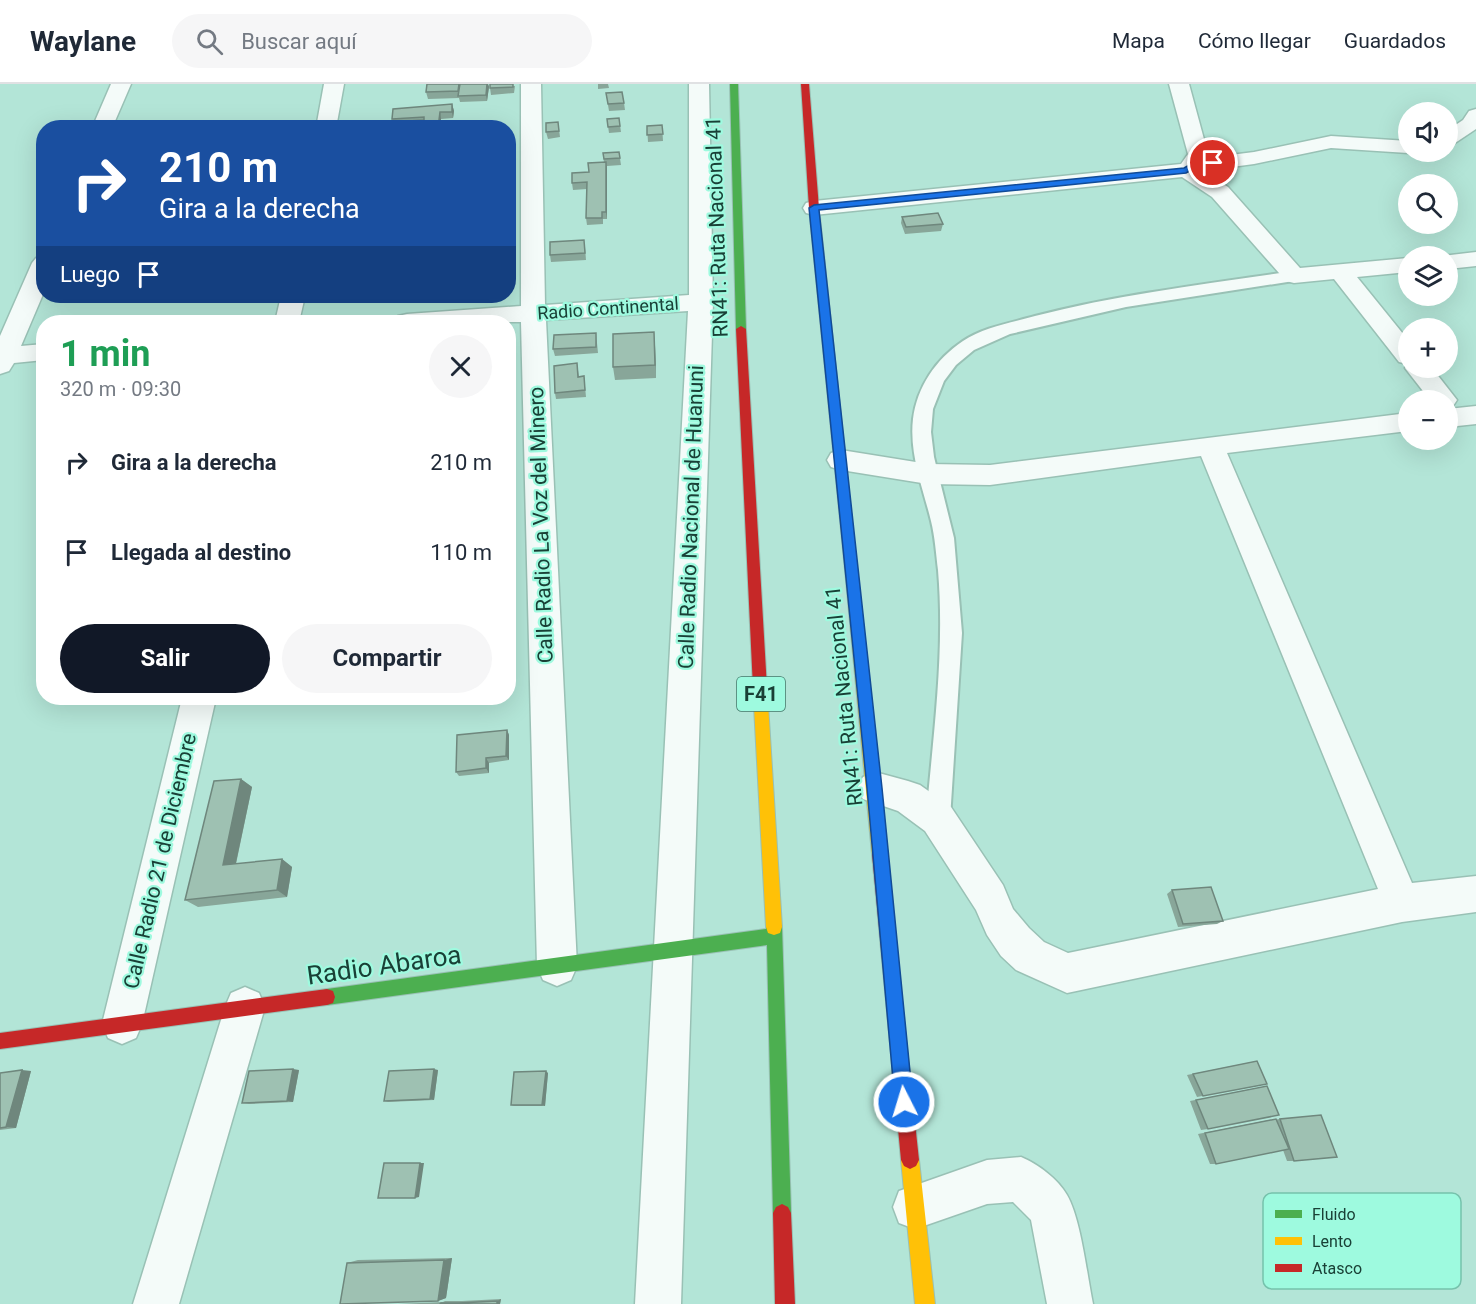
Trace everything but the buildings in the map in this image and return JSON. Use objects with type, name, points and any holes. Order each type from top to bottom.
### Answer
[{"type":"main road","name":"RN41: Ruta Nacional 41","points":[[734,84],[739,298],[774,936],[785,1304]]},
{"type":"main road","name":"RN41: Ruta Nacional 41","points":[[805,84],[814,208],[875,788],[925,1304]]},
{"type":"main road","name":"Radio Abaroa","points":[[0,1041],[774,936]]},
{"type":"street","points":[[105,120],[121,84]]},
{"type":"street","points":[[327,120],[334,84]]},
{"type":"street","name":"Calle Radio La Voz del Minero","points":[[531,84],[533,313],[557,966]]},
{"type":"street","name":"Calle Radio Nacional de Huanuni","points":[[658,1304],[701,302],[699,84]]},
{"type":"street","points":[[1179,84],[1198,154],[1190,168]]},
{"type":"street","points":[[1458,132],[1470,124],[1476,115]]},
{"type":"street","points":[[814,208],[1190,168],[1331,142],[1363,142],[1398,146]]},
{"type":"street","points":[[1190,168],[1220,192],[1294,276],[1398,266]]},
{"type":"street","points":[[1458,261],[1476,259]]},
{"type":"street","points":[[1340,271],[1398,344]]},
{"type":"street","points":[[1,359],[36,281]]},
{"type":"street","name":"Radio Continental","points":[[505,315],[701,302]]},
{"type":"street","points":[[1,359],[36,353]]},
{"type":"street","points":[[1426,378],[1436,390]]},
{"type":"street","points":[[841,460],[928,474],[990,476],[1210,445],[1398,423]]},
{"type":"street","points":[[1210,445],[1402,903]]},
{"type":"street","name":"Calle Radio 21 de Diciembre","points":[[122,1024],[197,705]]},
{"type":"street","points":[[875,788],[908,797],[938,819],[990,898],[1000,922],[1015,942],[1030,956],[1067,973],[1402,903],[1476,894]]},
{"type":"street","points":[[156,1304],[245,1007]]},
{"type":"street","points":[[915,1207],[987,1182],[1021,1179],[1051,1209],[1070,1304]]},
{"type":"lane","points":[[938,819],[950,699],[951,620],[941,519],[928,474],[921,423],[924,402],[933,383],[945,366],[984,336],[1061,314],[1294,276]]},
{"type":"traffic: fast","points":[[734,84],[741,329]]},
{"type":"traffic: fast","points":[[774,927],[782,1213]]},
{"type":"traffic: fast","points":[[327,997],[774,936]]},
{"type":"traffic: slow","points":[[851,570],[879,854]]},
{"type":"traffic: slow","points":[[760,688],[774,927]]},
{"type":"traffic: slow","points":[[910,1160],[925,1304]]},
{"type":"traffic: jam","points":[[805,84],[814,208],[851,570]]},
{"type":"traffic: jam","points":[[741,329],[760,688]]},
{"type":"traffic: jam","points":[[879,854],[910,1160]]},
{"type":"traffic: jam","points":[[0,1041],[327,997]]},
{"type":"traffic: jam","points":[[782,1213],[785,1304]]},
{"type":"route","points":[[904,1102],[875,788],[814,208],[1144,175],[1186,170],[1193,166],[1213,163]]}]
